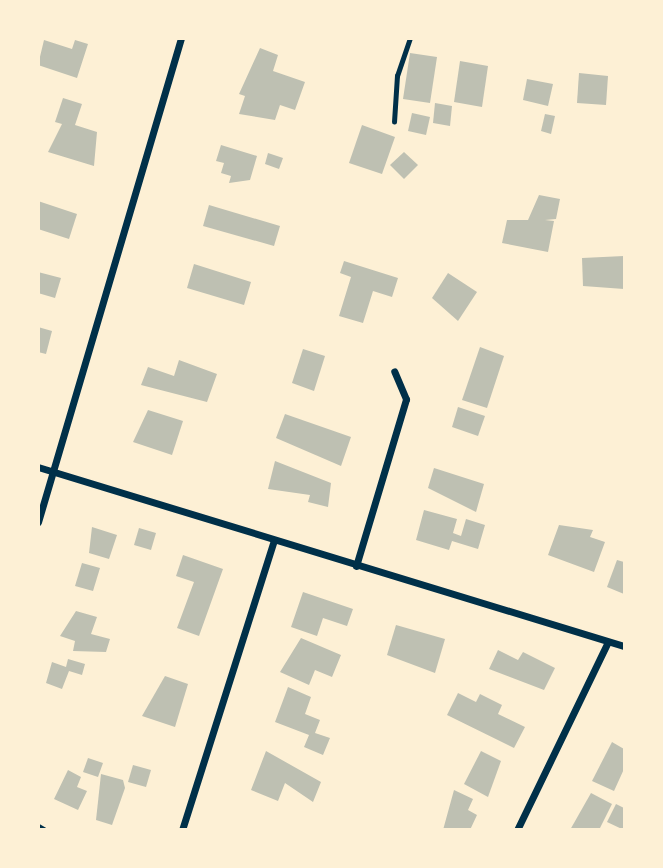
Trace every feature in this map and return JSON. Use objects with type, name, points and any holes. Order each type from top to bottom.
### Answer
[{"type":"street","points":[[38,522],[181,38]]},
{"type":"street","points":[[356,566],[406,399],[394,371]]},
{"type":"street","points":[[38,467],[625,646]]},
{"type":"street","points":[[183,830],[274,540]]},
{"type":"street","points":[[517,830],[608,642]]},
{"type":"lane","points":[[394,122],[397,76],[410,38]]},
{"type":"building","points":[[44,40],[72,49],[75,40],[88,44],[77,78],[38,65]]},
{"type":"building","points":[[260,48],[278,55],[273,71],[305,82],[295,110],[280,105],[275,120],[239,114],[245,96],[239,94]]},
{"type":"building","points":[[410,53],[437,57],[430,103],[403,99]]},
{"type":"building","points":[[460,61],[488,66],[482,107],[454,102]]},
{"type":"building","points":[[579,73],[608,76],[606,105],[577,103]]},
{"type":"building","points":[[527,79],[553,84],[548,106],[523,100]]},
{"type":"building","points":[[63,98],[82,104],[75,125],[97,132],[94,166],[48,152],[62,124],[55,122]]},
{"type":"building","points":[[435,103],[452,106],[450,126],[433,123]]},
{"type":"building","points":[[412,113],[430,117],[426,135],[408,131]]},
{"type":"building","points":[[545,114],[555,116],[551,134],[541,131]]},
{"type":"building","points":[[362,125],[395,137],[382,174],[349,163]]},
{"type":"building","points":[[221,145],[257,156],[250,180],[229,183],[231,176],[221,173],[224,163],[216,161]]},
{"type":"building","points":[[404,152],[418,165],[404,179],[390,165]]},
{"type":"building","points":[[268,153],[283,158],[279,169],[265,164]]},
{"type":"building","points":[[539,195],[560,199],[556,219],[545,220],[554,221],[548,252],[502,243],[507,220],[528,220]]},
{"type":"building","points":[[38,201],[77,214],[69,239],[38,229]]},
{"type":"building","points":[[209,205],[280,226],[274,246],[203,226]]},
{"type":"building","points":[[624,256],[624,289],[583,286],[582,258]]},
{"type":"building","points":[[344,261],[398,278],[392,297],[373,291],[363,323],[339,316],[351,277],[340,273]]},
{"type":"building","points":[[194,264],[251,282],[244,305],[187,288]]},
{"type":"building","points":[[38,272],[61,278],[55,298],[38,293]]},
{"type":"building","points":[[448,273],[477,292],[458,321],[432,298]]},
{"type":"building","points":[[38,327],[52,331],[46,354],[38,352]]},
{"type":"building","points":[[480,347],[504,356],[487,408],[462,400]]},
{"type":"building","points":[[303,349],[325,356],[314,391],[292,383]]},
{"type":"building","points":[[179,360],[217,374],[207,402],[141,385],[148,367],[174,376]]},
{"type":"building","points":[[458,407],[485,416],[478,436],[452,427]]},
{"type":"building","points":[[148,410],[183,421],[172,455],[133,442]]},
{"type":"building","points":[[285,414],[351,437],[341,466],[276,438]]},
{"type":"building","points":[[275,461],[331,483],[328,507],[308,502],[310,495],[268,489]]},
{"type":"building","points":[[434,468],[484,484],[476,512],[428,488]]},
{"type":"building","points":[[424,510],[457,519],[453,533],[461,536],[466,519],[485,525],[478,549],[452,541],[449,550],[416,540]]},
{"type":"building","points":[[559,525],[593,530],[590,537],[605,542],[594,572],[548,555]]},
{"type":"building","points":[[92,527],[117,535],[109,559],[89,553]]},
{"type":"building","points":[[139,528],[156,533],[151,550],[134,545]]},
{"type":"building","points":[[183,555],[223,569],[199,636],[177,628],[194,582],[176,576]]},
{"type":"building","points":[[617,560],[624,562],[624,594],[607,587]]},
{"type":"building","points":[[82,563],[100,568],[93,591],[75,586]]},
{"type":"building","points":[[303,592],[353,609],[347,626],[323,618],[317,636],[291,627]]},
{"type":"building","points":[[76,611],[97,617],[91,634],[110,639],[106,652],[73,651],[75,641],[60,636]]},
{"type":"building","points":[[396,625],[445,639],[435,673],[387,655]]},
{"type":"building","points":[[301,638],[341,655],[332,677],[315,670],[309,685],[280,672]]},
{"type":"building","points":[[498,650],[518,660],[523,652],[555,668],[544,690],[489,669]]},
{"type":"building","points":[[68,659],[85,664],[82,675],[69,671],[62,689],[46,683],[52,662],[66,667]]},
{"type":"building","points":[[165,676],[188,684],[175,727],[142,716]]},
{"type":"building","points":[[288,687],[311,697],[305,714],[320,720],[315,733],[330,738],[323,755],[304,747],[309,735],[275,722]]},
{"type":"building","points":[[458,693],[476,702],[480,694],[502,705],[498,714],[525,727],[514,748],[447,715]]},
{"type":"building","points":[[612,742],[624,749],[624,769],[614,791],[592,781]]},
{"type":"building","points":[[266,751],[321,782],[313,802],[285,783],[278,801],[251,790]]},
{"type":"building","points":[[481,751],[501,761],[488,797],[464,784]]},
{"type":"building","points":[[88,758],[103,763],[98,777],[83,772]]},
{"type":"building","points":[[133,765],[151,770],[146,787],[128,782]]},
{"type":"building","points":[[68,770],[81,777],[77,787],[87,791],[78,810],[54,799]]},
{"type":"building","points":[[101,774],[123,780],[125,788],[112,825],[96,820]]},
{"type":"building","points":[[454,790],[473,799],[468,810],[477,815],[470,830],[443,830]]},
{"type":"building","points":[[591,793],[612,804],[599,830],[570,830]]},
{"type":"building","points":[[616,804],[624,808],[624,830],[607,822]]}]
